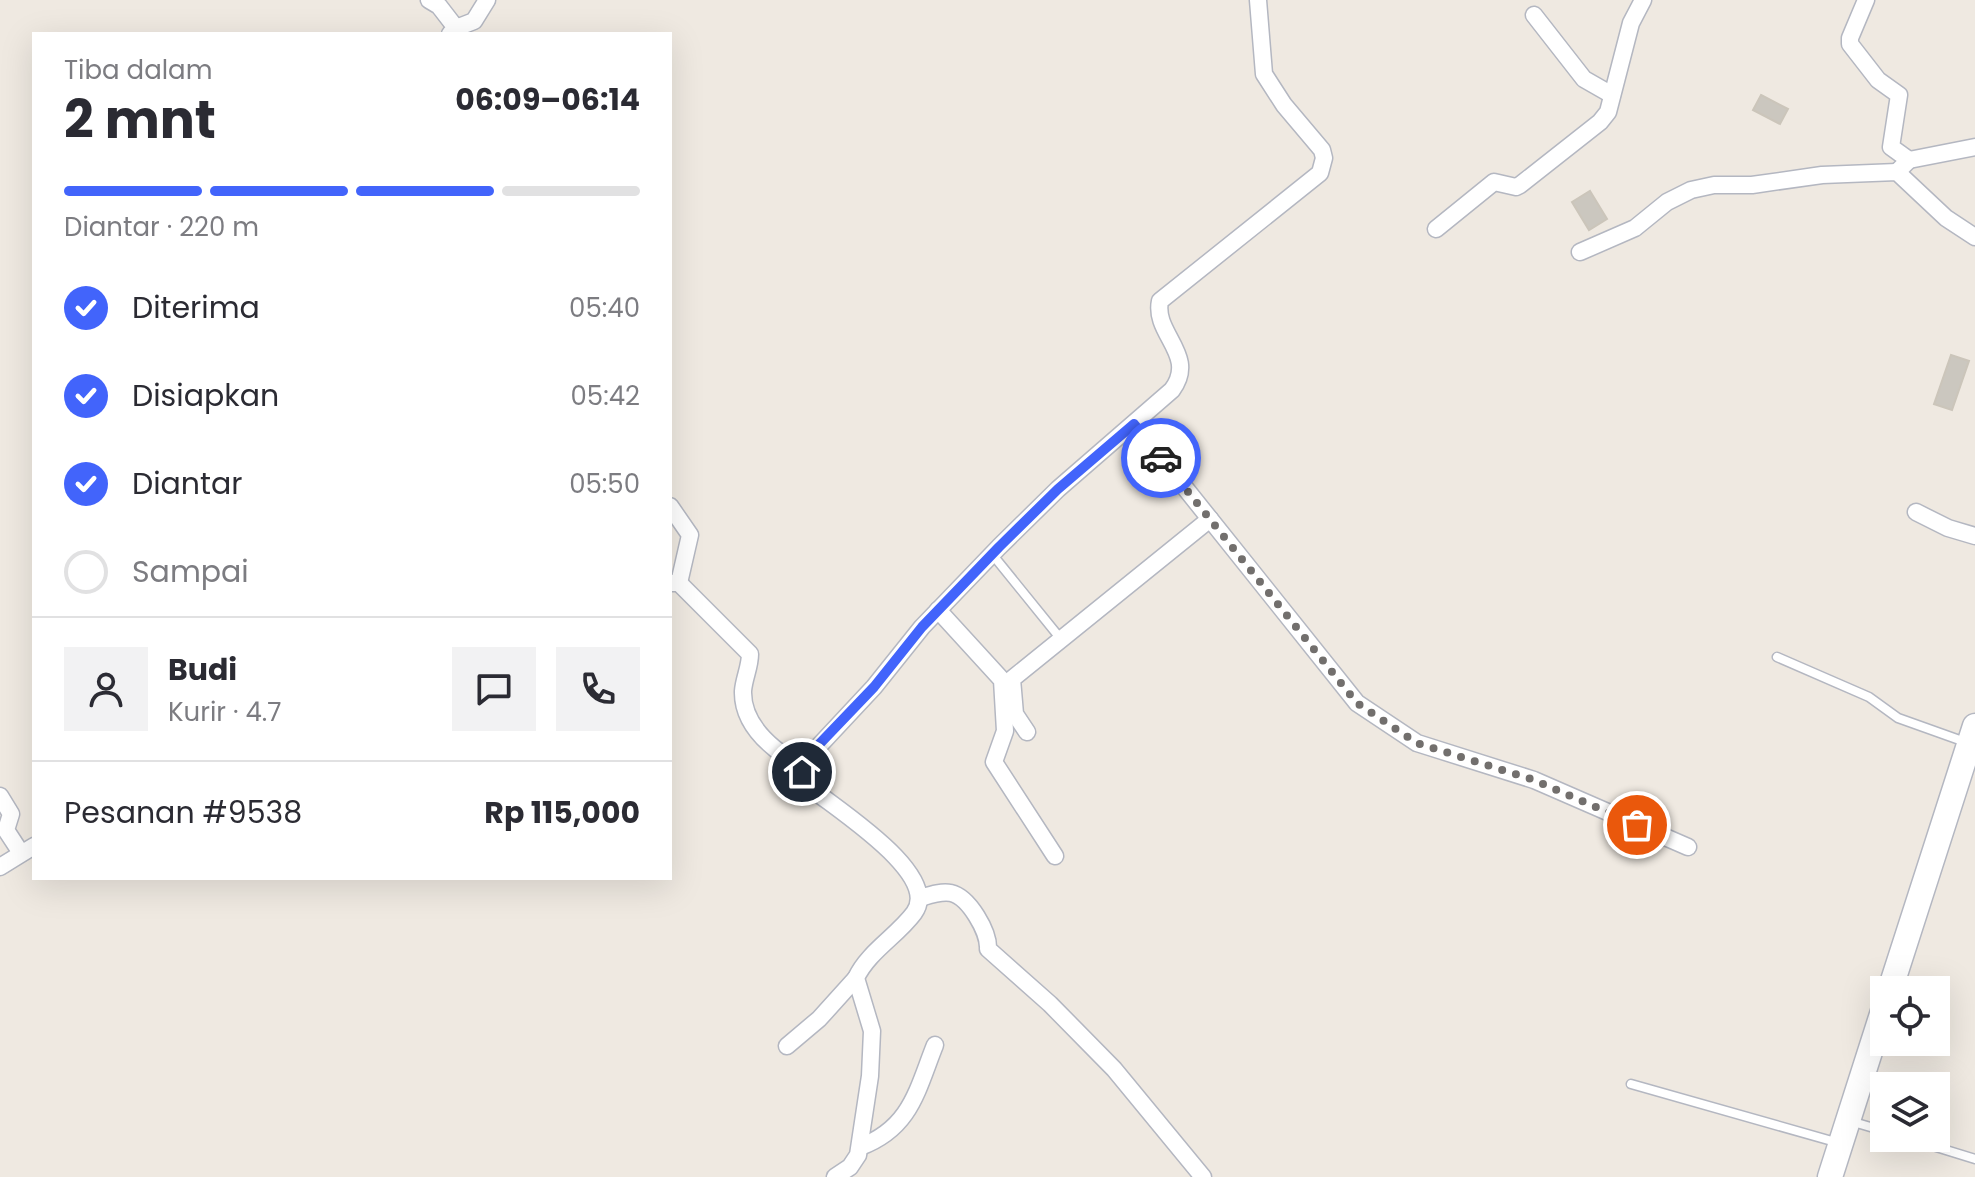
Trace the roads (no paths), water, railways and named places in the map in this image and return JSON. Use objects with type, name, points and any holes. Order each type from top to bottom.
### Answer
[{"type":"street","points":[[429,0],[439,6],[453,31],[474,21],[487,0]]},
{"type":"street","points":[[802,767],[809,755],[874,687],[938,610],[995,558],[1058,489],[1172,390],[1181,378],[1180,362],[1162,318],[1160,301],[1320,173],[1323,167],[1322,150],[1284,105],[1264,74],[1258,0]]},
{"type":"street","points":[[1436,229],[1489,185],[1500,182],[1516,187],[1576,144],[1600,122],[1608,112],[1631,23],[1643,0]]},
{"type":"street","points":[[1866,0],[1850,44],[1878,80],[1899,95],[1891,147],[1946,218],[1975,237]]},
{"type":"street","points":[[1534,15],[1584,79],[1612,95]]},
{"type":"street","points":[[1580,252],[1635,228],[1667,202],[1691,190],[1903,166],[1975,147]]},
{"type":"street","points":[[1134,424],[1357,703],[1417,743],[1534,780],[1688,847]]},
{"type":"street","points":[[672,509],[690,535],[674,583],[750,654],[743,686],[743,706],[758,733],[784,757],[802,767],[807,785],[884,844],[914,883],[920,898],[916,911],[864,964],[856,978],[819,1019],[787,1046]]},
{"type":"street","points":[[1916,512],[1948,528],[1975,536]]},
{"type":"street","points":[[1027,732],[1015,714],[1012,679],[1210,519]]},
{"type":"street","points":[[938,610],[1002,680],[1005,731],[994,762],[1055,856]]},
{"type":"street","points":[[1894,976],[1972,734]]},
{"type":"street","points":[[0,796],[11,814],[6,830],[27,849],[0,867]]},
{"type":"street","points":[[920,898],[947,892],[962,898],[988,939],[988,949],[1050,1004],[1114,1069],[1203,1177]]},
{"type":"street","points":[[835,1177],[854,1162],[860,1147],[873,1042],[856,978]]},
{"type":"street","points":[[860,1147],[880,1140],[897,1125],[914,1099],[935,1045]]},
{"type":"street","points":[[1830,1177],[1870,1051]]},
{"type":"lane","points":[[995,558],[1056,633]]},
{"type":"lane","points":[[1777,657],[1869,697],[1898,718],[1972,734]]},
{"type":"lane","points":[[1631,1084],[1844,1132],[1870,1131]]},
{"type":"lane","points":[[1950,1151],[1975,1159]]}]
